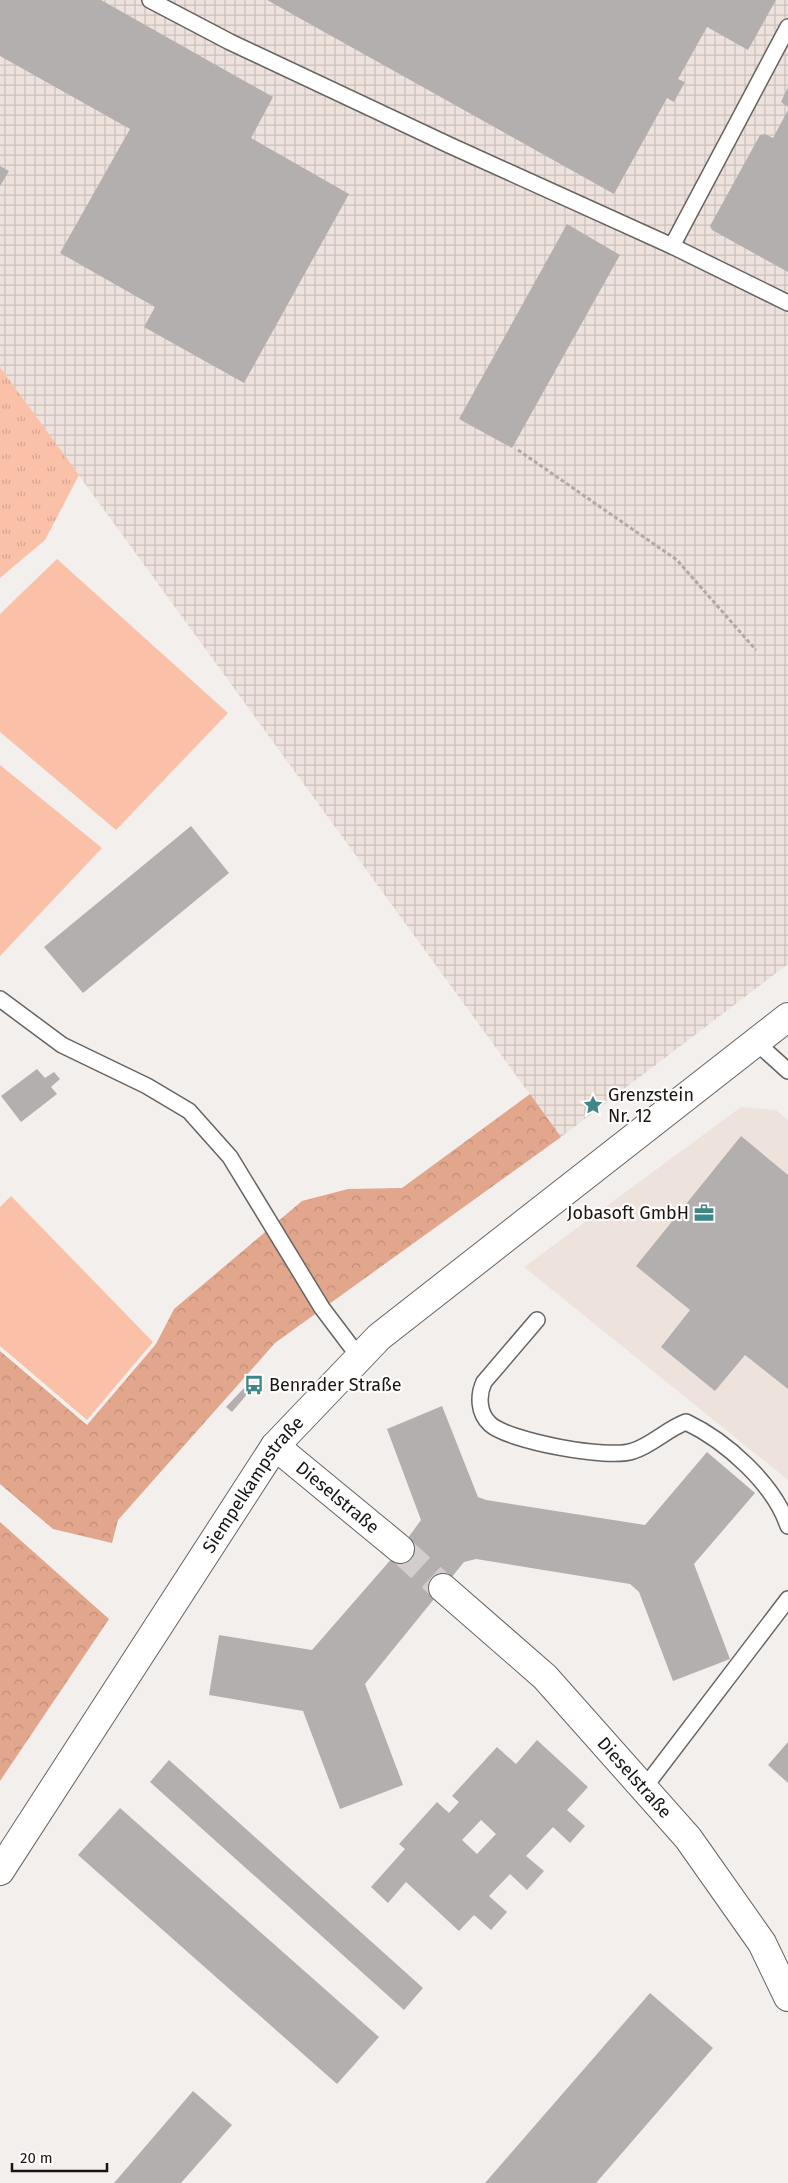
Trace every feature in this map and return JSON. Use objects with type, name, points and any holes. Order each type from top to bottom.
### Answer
[{"type":"street","name":"Siempelkampstraße","points":[[0,1870],[275,1446],[379,1337],[788,1017]]},
{"type":"street","name":"Dieselstraße","points":[[275,1446],[400,1549]]},
{"type":"street","name":"Dieselstraße","points":[[444,1588],[545,1677],[688,1838],[762,1943],[788,1997]]},
{"type":"lane","points":[[150,0],[274,63],[466,154],[672,246],[788,303]]},
{"type":"lane","points":[[672,246],[788,27]]},
{"type":"lane","points":[[0,999],[62,1045],[147,1086],[189,1112],[230,1157],[322,1308],[359,1357]]},
{"type":"lane","points":[[757,1043],[788,1071]]},
{"type":"lane","points":[[537,1320],[484,1382],[478,1393],[481,1408],[488,1423],[514,1437],[554,1446],[616,1454],[632,1452],[686,1422],[735,1455],[760,1479],[783,1511],[788,1526]]},
{"type":"lane","points":[[644,1788],[788,1599]]},
{"type":"path","points":[[518,450],[677,560],[756,650]]},
{"type":"shaded area","points":[[0,0],[788,0],[788,964],[561,1137],[0,367]]},
{"type":"shaded area","points":[[741,1107],[776,1110],[788,1120],[788,1480],[524,1267]]},
{"type":"green space","points":[[0,367],[79,475],[45,540],[0,578]]},
{"type":"green space","points":[[57,559],[228,713],[116,830],[0,732],[0,614]]},
{"type":"green space","points":[[0,765],[102,848],[0,956]]},
{"type":"green space","points":[[530,1094],[561,1137],[275,1343],[118,1520],[112,1543],[53,1529],[0,1484],[0,1351],[87,1425],[156,1344],[174,1309],[302,1201],[348,1189],[402,1188]]},
{"type":"green space","points":[[11,1196],[153,1342],[87,1420],[0,1346],[0,1207]]},
{"type":"green space","points":[[0,1522],[109,1619],[0,1781]]},
{"type":"building","points":[[0,0],[101,0],[273,97],[251,138],[349,194],[244,383],[144,327],[155,307],[60,253],[130,129],[0,56]]},
{"type":"building","points":[[267,0],[776,0],[748,50],[707,27],[678,79],[685,82],[674,102],[667,98],[614,194]]},
{"type":"building","points":[[788,87],[788,107],[781,102]]},
{"type":"building","points":[[788,110],[788,272],[712,230],[710,226],[760,135],[765,134],[773,138]]},
{"type":"building","points":[[0,166],[9,171],[0,186]]},
{"type":"building","points":[[567,224],[620,255],[512,448],[459,419]]},
{"type":"building","points":[[191,826],[229,873],[83,993],[44,947]]},
{"type":"building","points":[[37,1069],[45,1078],[54,1072],[60,1079],[51,1087],[57,1094],[21,1122],[1,1096]]},
{"type":"building","points":[[741,1136],[788,1175],[788,1389],[745,1355],[715,1391],[661,1347],[690,1310],[636,1266]]},
{"type":"building","points":[[244,1388],[249,1392],[232,1412],[226,1407]]},
{"type":"building","points":[[442,1406],[478,1497],[486,1500],[645,1525],[707,1452],[755,1493],[694,1564],[730,1659],[673,1681],[639,1592],[630,1584],[476,1559],[464,1562],[365,1684],[403,1785],[340,1809],[303,1711],[209,1695],[219,1635],[312,1650],[400,1549],[421,1520],[387,1429]]},
{"type":"building","points":[[537,1740],[588,1787],[567,1810],[585,1826],[570,1843],[553,1827],[526,1856],[544,1871],[527,1890],[510,1874],[489,1896],[507,1912],[491,1930],[474,1915],[459,1931],[406,1882],[388,1903],[371,1887],[405,1849],[399,1844],[437,1802],[449,1813],[459,1802],[452,1796],[497,1747],[516,1764]],"holes":[[[481,1820],[496,1834],[477,1854],[462,1840]]]},
{"type":"building","points":[[788,1742],[788,1783],[768,1765]]},
{"type":"building","points":[[169,1760],[423,1988],[404,2010],[150,1782]]},
{"type":"building","points":[[120,1808],[379,2037],[337,2084],[78,1855]]},
{"type":"building","points":[[650,1993],[713,2048],[596,2183],[485,2183]]},
{"type":"building","points":[[193,2091],[232,2125],[181,2183],[114,2183]]},
{"type":"tunnel","points":[[400,1549],[443,1588]]},
{"type":"place","name":"Grenzstein Nr. 12","points":[[593,1105]]},
{"type":"place","name":"Jobasoft GmbH","points":[[704,1213]]},
{"type":"place","name":"Benrader Straße","points":[[254,1385]]}]
